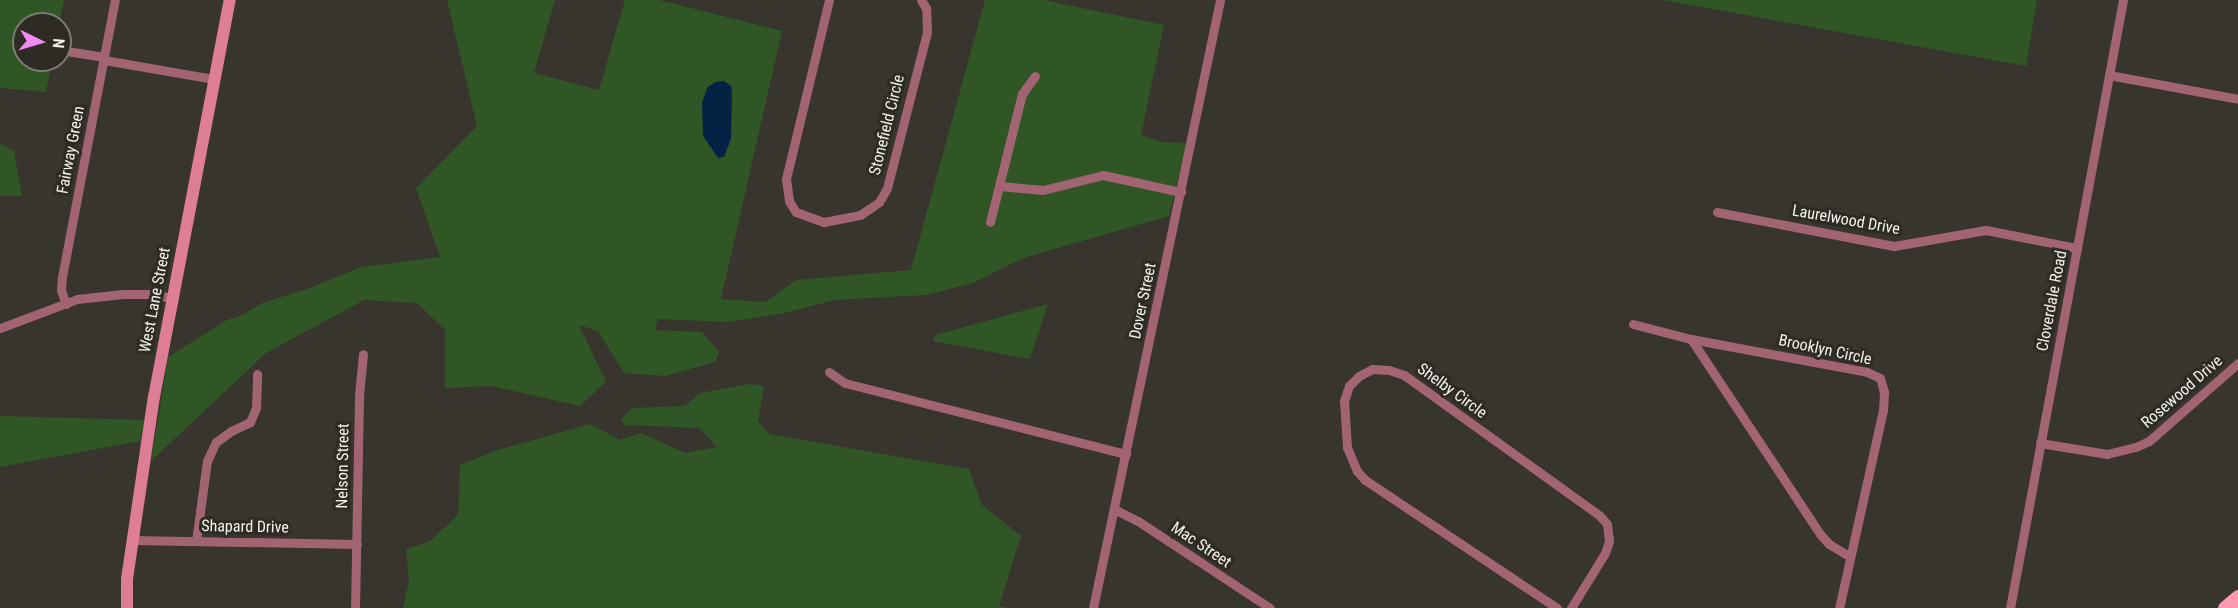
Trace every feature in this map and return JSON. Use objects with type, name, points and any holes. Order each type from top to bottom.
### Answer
[{"type":"main road","points":[[2225,608],[2238,597]]},
{"type":"street","name":"Fairway Green","points":[[66,304],[62,290],[62,277],[115,0]]},
{"type":"street","name":"West Lane Street","points":[[127,608],[127,579],[132,540],[172,298],[230,0]]},
{"type":"street","name":"Stonefield Circle","points":[[829,0],[786,179],[789,201],[796,212],[824,222],[860,215],[879,202],[887,188],[927,32],[926,8],[921,0]]},
{"type":"street","name":"Dover Street","points":[[1093,608],[1220,0]]},
{"type":"street","name":"Cloverdale Road","points":[[2010,608],[2123,0]]},
{"type":"street","points":[[72,52],[214,79]]},
{"type":"street","points":[[2109,75],[2238,99]]},
{"type":"street","points":[[990,222],[1022,94],[1035,76]]},
{"type":"street","points":[[1000,186],[1043,190],[1103,176],[1181,192]]},
{"type":"street","name":"Laurelwood Drive","points":[[1717,212],[1894,246],[1986,230],[2077,248]]},
{"type":"street","points":[[0,328],[77,299],[123,294],[151,294],[172,298]]},
{"type":"street","name":"Brooklyn Circle","points":[[1633,324],[1691,339],[1867,372],[1880,378],[1884,392],[1883,410],[1839,608]]},
{"type":"street","points":[[1691,339],[1820,534],[1828,544],[1849,556]]},
{"type":"street","name":"Nelson Street","points":[[355,608],[359,395],[363,354]]},
{"type":"street","name":"Rosewood Drive","points":[[2040,443],[2107,454],[2136,447],[2149,441],[2238,363]]},
{"type":"street","name":"Shelby Circle","points":[[1557,608],[1365,480],[1357,471],[1347,447],[1344,401],[1348,386],[1359,376],[1372,369],[1389,370],[1404,375],[1599,515],[1610,532],[1609,541],[1605,553],[1571,608]]},
{"type":"street","points":[[829,372],[845,383],[1126,454]]},
{"type":"street","points":[[196,541],[207,461],[216,442],[231,431],[250,422],[256,408],[257,374]]},
{"type":"street","name":"Mac Street","points":[[1114,509],[1138,521],[1270,608]]},
{"type":"street","name":"Shapard Drive","points":[[132,540],[357,544]]},
{"type":"green space","points":[[0,0],[64,0],[62,12],[12,12],[12,72],[50,72],[46,92],[0,88]]},
{"type":"green space","points":[[447,0],[555,0],[534,73],[599,90],[625,0],[659,0],[782,31],[721,299],[765,302],[796,280],[911,270],[985,0],[1043,0],[1164,25],[1141,135],[1160,142],[1187,143],[1169,216],[1023,258],[973,283],[926,295],[835,300],[780,314],[727,322],[658,319],[655,330],[702,332],[719,352],[715,362],[665,376],[624,373],[598,331],[579,325],[606,382],[580,406],[491,386],[445,388],[445,330],[417,303],[364,300],[266,353],[151,461],[168,357],[227,320],[243,315],[262,303],[307,289],[361,267],[440,257],[416,188],[477,126]]},
{"type":"green space","points":[[1663,0],[2037,0],[2026,66]]},
{"type":"green space","points":[[0,144],[14,151],[22,196],[0,196]]},
{"type":"green space","points":[[1048,304],[1030,359],[933,341],[935,335]]},
{"type":"green space","points":[[750,384],[764,386],[758,421],[769,434],[969,469],[982,505],[1021,536],[999,606],[1009,608],[403,608],[409,581],[406,549],[430,541],[458,515],[460,465],[498,450],[590,424],[620,440],[641,433],[685,453],[717,447],[699,428],[625,425],[621,419],[632,408],[685,406],[700,393]]},
{"type":"green space","points":[[0,416],[145,420],[140,441],[0,467]]},
{"type":"water","points":[[724,81],[731,86],[732,92],[731,139],[724,157],[718,158],[703,136],[702,103],[707,88],[715,82]]}]
